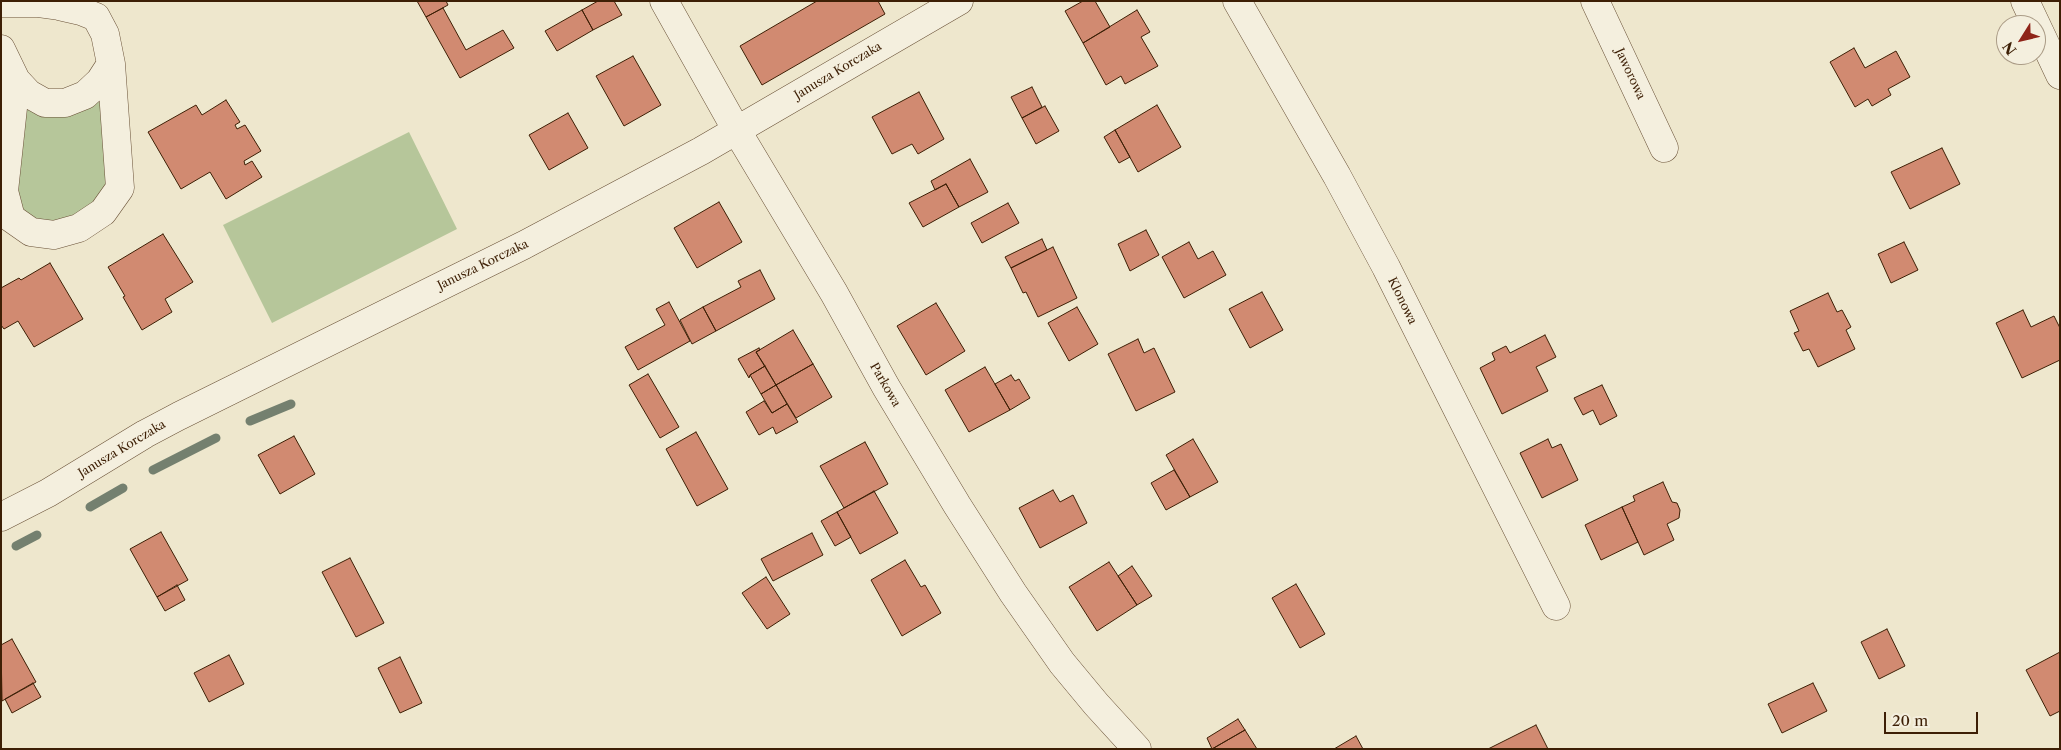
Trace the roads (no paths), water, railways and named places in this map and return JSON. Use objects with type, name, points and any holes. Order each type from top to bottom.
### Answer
[{"type":"street","name":"Parkowa","points":[[664,1],[737,131],[834,293],[897,406],[1014,593],[1075,679],[1137,749]]},
{"type":"street","name":"Janusza Korczaka","points":[[1,517],[63,485],[162,425],[524,245],[737,131],[959,1]]},
{"type":"street","name":"Klonowa","points":[[1237,1],[1328,160],[1386,268],[1556,606]]},
{"type":"street","name":"Jaworowa","points":[[1595,1],[1664,148]]},
{"type":"street","points":[[2025,1],[2060,75]]},
{"type":"street","points":[[1,3],[37,3],[59,6],[96,17],[105,34],[111,64],[120,188],[103,212],[79,228],[54,236],[30,232],[11,218],[4,190],[16,80]]},
{"type":"street","points":[[1,49],[16,80],[29,94],[46,103],[65,103],[84,95],[100,82],[111,64]]},
{"type":"waterway","points":[[250,421],[291,404]]},
{"type":"waterway","points":[[153,470],[216,438]]},
{"type":"waterway","points":[[90,507],[123,488]]},
{"type":"waterway","points":[[16,546],[37,535]]}]
